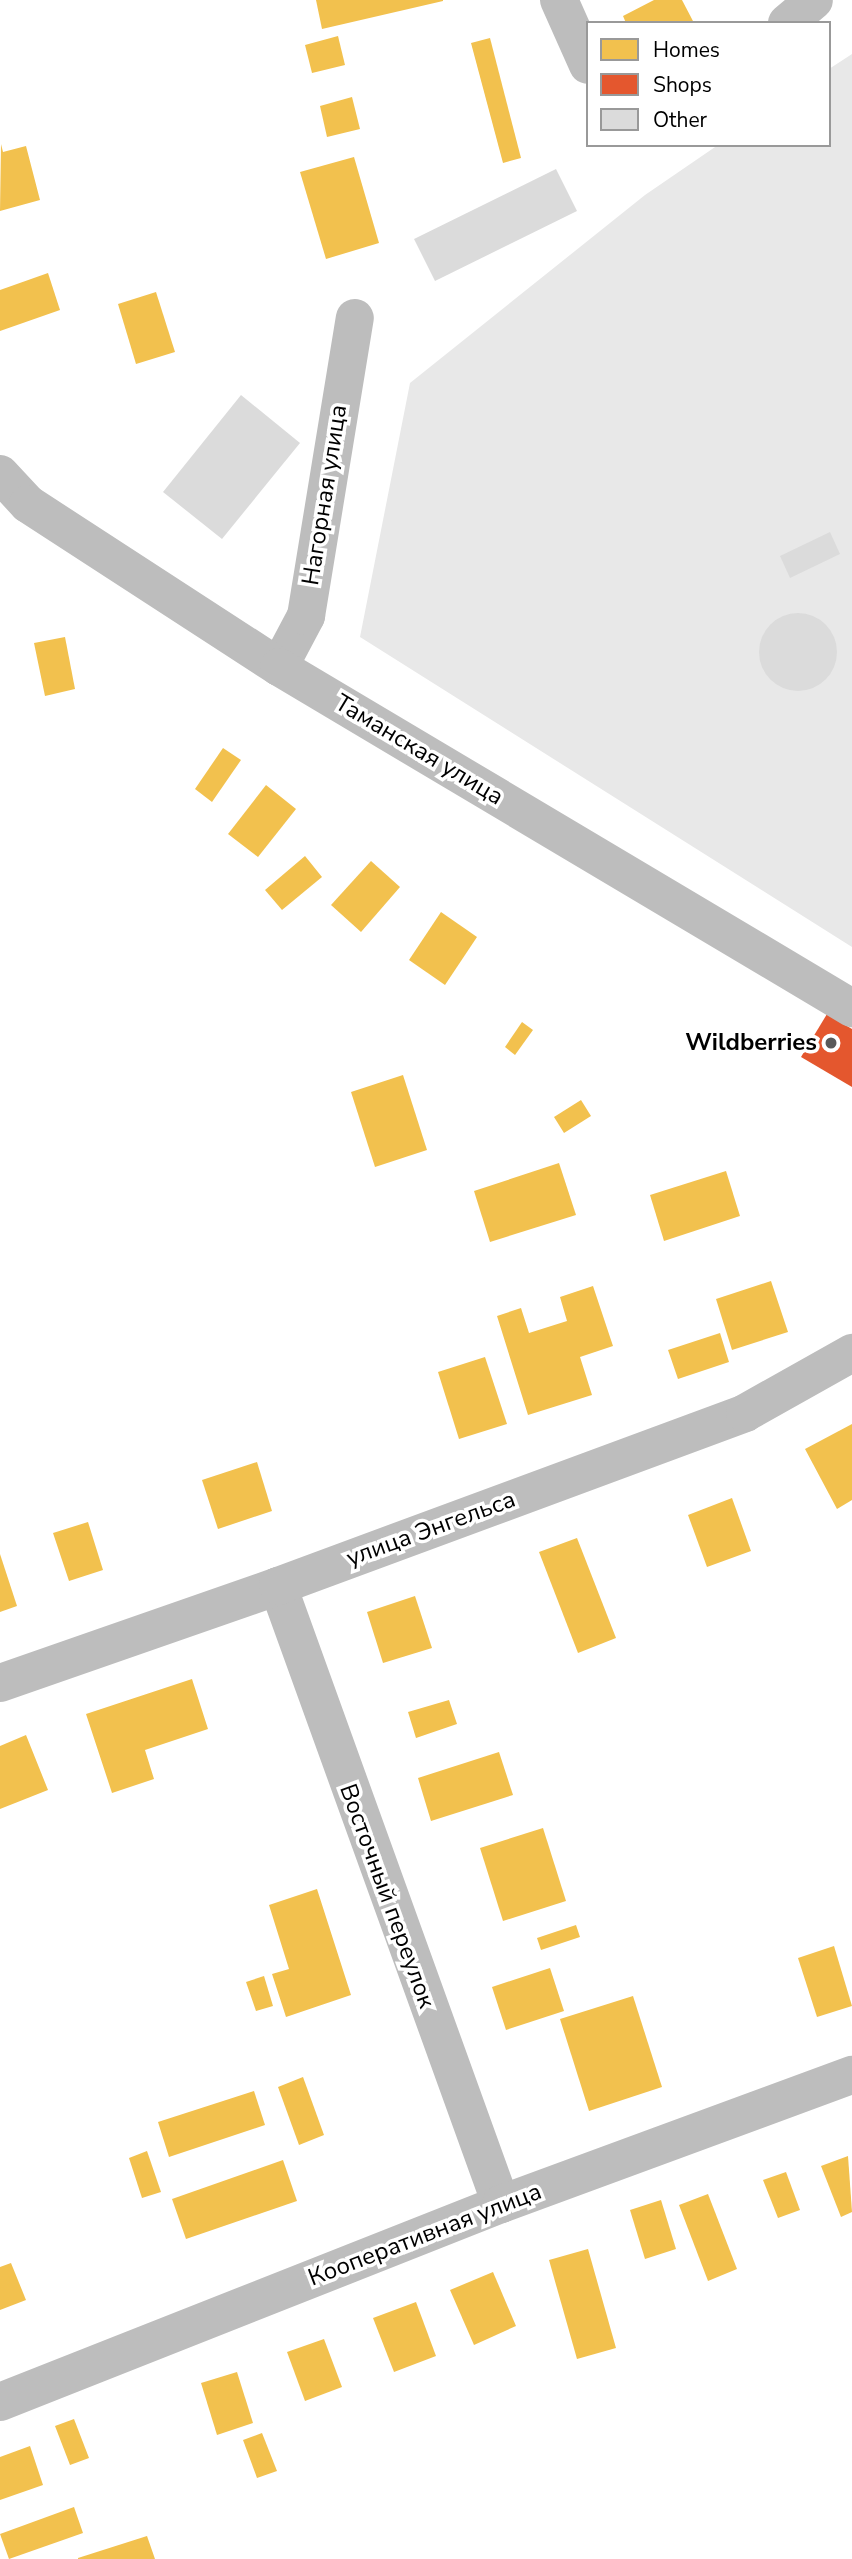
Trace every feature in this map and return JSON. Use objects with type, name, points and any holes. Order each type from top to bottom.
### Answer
[{"type":"street","points":[[559,0],[586,61]]},
{"type":"street","points":[[789,21],[814,0]]},
{"type":"street","name":"Нагорная улица","points":[[279,667],[306,616],[355,318]]},
{"type":"street","name":"Таманская улица","points":[[0,474],[28,504],[279,667],[852,1007]]},
{"type":"street","name":"улица Энгельса","points":[[0,1683],[278,1586],[745,1413],[852,1353]]},
{"type":"street","name":"Восточный переулок","points":[[278,1586],[501,2204]]},
{"type":"street","name":"Кооперативная улица","points":[[0,2402],[501,2204],[852,2075]]},
{"type":"shaded area","points":[[852,54],[852,947],[360,637],[410,383],[645,195],[715,147],[831,147],[831,68]]},
{"type":"building: Homes","points":[[316,0],[443,0],[443,1],[322,29]]},
{"type":"building: Homes","points":[[654,0],[682,0],[693,21],[625,21],[623,16]]},
{"type":"building: Homes","points":[[338,36],[345,65],[312,73],[305,45]]},
{"type":"building: Homes","points":[[490,38],[521,158],[503,163],[471,43]]},
{"type":"building: Homes","points":[[352,97],[360,129],[327,137],[320,106]]},
{"type":"building: Homes","points":[[1,144],[3,152],[26,146],[40,200],[0,211]]},
{"type":"building: Homes","points":[[354,157],[379,243],[326,259],[300,172]]},
{"type":"building: Homes","points":[[48,273],[60,310],[0,331],[0,290]]},
{"type":"building: Homes","points":[[156,292],[175,352],[136,364],[118,304]]},
{"type":"building: Homes","points":[[65,637],[75,689],[45,696],[34,643]]},
{"type":"building: Homes","points":[[223,748],[241,760],[212,802],[195,789]]},
{"type":"building: Homes","points":[[266,785],[296,809],[258,857],[228,834]]},
{"type":"building: Homes","points":[[305,856],[322,877],[282,910],[265,890]]},
{"type":"building: Homes","points":[[371,861],[400,887],[361,932],[331,905]]},
{"type":"building: Homes","points":[[441,912],[477,937],[445,985],[409,960]]},
{"type":"building: Homes","points":[[522,1022],[533,1030],[515,1055],[505,1047]]},
{"type":"building: Homes","points":[[403,1075],[427,1150],[375,1167],[351,1092]]},
{"type":"building: Homes","points":[[581,1100],[591,1116],[564,1133],[554,1117]]},
{"type":"building: Homes","points":[[559,1163],[576,1215],[490,1242],[474,1191]]},
{"type":"building: Homes","points":[[726,1171],[740,1216],[664,1241],[650,1195]]},
{"type":"building: Homes","points":[[771,1281],[788,1332],[732,1350],[716,1299]]},
{"type":"building: Homes","points":[[593,1286],[613,1346],[580,1357],[592,1395],[528,1415],[497,1316],[521,1308],[529,1333],[567,1321],[560,1297]]},
{"type":"building: Homes","points":[[720,1333],[729,1362],[678,1379],[668,1350]]},
{"type":"building: Homes","points":[[485,1357],[507,1424],[459,1439],[438,1372]]},
{"type":"building: Homes","points":[[852,1424],[852,1500],[837,1509],[805,1449]]},
{"type":"building: Homes","points":[[257,1462],[272,1511],[218,1529],[202,1480]]},
{"type":"building: Homes","points":[[732,1498],[751,1551],[707,1567],[688,1515]]},
{"type":"building: Homes","points":[[88,1522],[103,1570],[69,1581],[53,1533]]},
{"type":"building: Homes","points":[[577,1538],[616,1638],[578,1653],[539,1552]]},
{"type":"building: Homes","points":[[0,1554],[17,1606],[0,1612]]},
{"type":"building: Homes","points":[[415,1596],[432,1648],[383,1663],[367,1612]]},
{"type":"building: Homes","points":[[192,1679],[208,1729],[145,1750],[154,1779],[112,1793],[86,1714]]},
{"type":"building: Homes","points":[[449,1700],[457,1724],[416,1738],[408,1712]]},
{"type":"building: Homes","points":[[26,1735],[48,1790],[0,1809],[0,1746]]},
{"type":"building: Homes","points":[[499,1752],[513,1795],[431,1821],[418,1778]]},
{"type":"building: Homes","points":[[543,1828],[566,1901],[503,1921],[480,1848]]},
{"type":"building: Homes","points":[[317,1889],[351,1995],[286,2017],[272,1974],[289,1969],[269,1905]]},
{"type":"building: Homes","points":[[576,1925],[580,1937],[541,1950],[537,1938]]},
{"type":"building: Homes","points":[[834,1946],[852,2006],[817,2017],[798,1958]]},
{"type":"building: Homes","points":[[550,1968],[564,2011],[506,2030],[492,1987]]},
{"type":"building: Homes","points":[[264,1976],[273,2006],[256,2011],[246,1982]]},
{"type":"building: Homes","points":[[633,1996],[662,2087],[589,2111],[560,2019]]},
{"type":"building: Homes","points":[[303,2077],[324,2135],[299,2145],[278,2087]]},
{"type":"building: Homes","points":[[254,2091],[265,2125],[169,2157],[158,2122]]},
{"type":"building: Homes","points":[[147,2151],[161,2192],[142,2198],[129,2158]]},
{"type":"building: Homes","points":[[848,2156],[852,2212],[841,2217],[821,2166]]},
{"type":"building: Homes","points":[[283,2160],[297,2201],[186,2239],[172,2199]]},
{"type":"building: Homes","points":[[786,2172],[800,2210],[778,2218],[763,2180]]},
{"type":"building: Homes","points":[[708,2194],[737,2269],[708,2281],[679,2205]]},
{"type":"building: Homes","points":[[661,2200],[676,2249],[645,2259],[630,2210]]},
{"type":"building: Homes","points":[[588,2249],[616,2348],[577,2359],[549,2260]]},
{"type":"building: Homes","points":[[11,2263],[26,2300],[0,2310],[0,2267]]},
{"type":"building: Homes","points":[[493,2272],[516,2326],[474,2345],[450,2290]]},
{"type":"building: Homes","points":[[416,2302],[436,2356],[394,2372],[373,2318]]},
{"type":"building: Homes","points":[[324,2339],[342,2387],[305,2401],[287,2352]]},
{"type":"building: Homes","points":[[237,2372],[253,2423],[217,2435],[201,2383]]},
{"type":"building: Homes","points":[[74,2419],[89,2458],[70,2465],[55,2426]]},
{"type":"building: Homes","points":[[262,2433],[277,2471],[257,2478],[243,2440]]},
{"type":"building: Homes","points":[[30,2446],[43,2485],[0,2500],[0,2457]]},
{"type":"building: Homes","points":[[74,2507],[83,2533],[9,2559],[0,2534]]},
{"type":"building: Homes","points":[[147,2536],[155,2559],[78,2559],[78,2558]]},
{"type":"building: Shops","name":"Wildberries","points":[[827,1014],[852,1029],[852,1087],[801,1057]]},
{"type":"building: Other","points":[[556,169],[577,211],[435,281],[414,239]]},
{"type":"building: Other","points":[[241,395],[300,443],[222,539],[163,492]]},
{"type":"building: Other","points":[[830,532],[840,554],[790,578],[780,556]]},
{"type":"building: Other","points":[[798,613],[813,616],[830,630],[837,652],[834,667],[820,684],[798,691],[783,688],[766,674],[759,652],[762,637],[776,620]]},
{"type":"place","name":"Wildberries","points":[[831,1043]]}]
